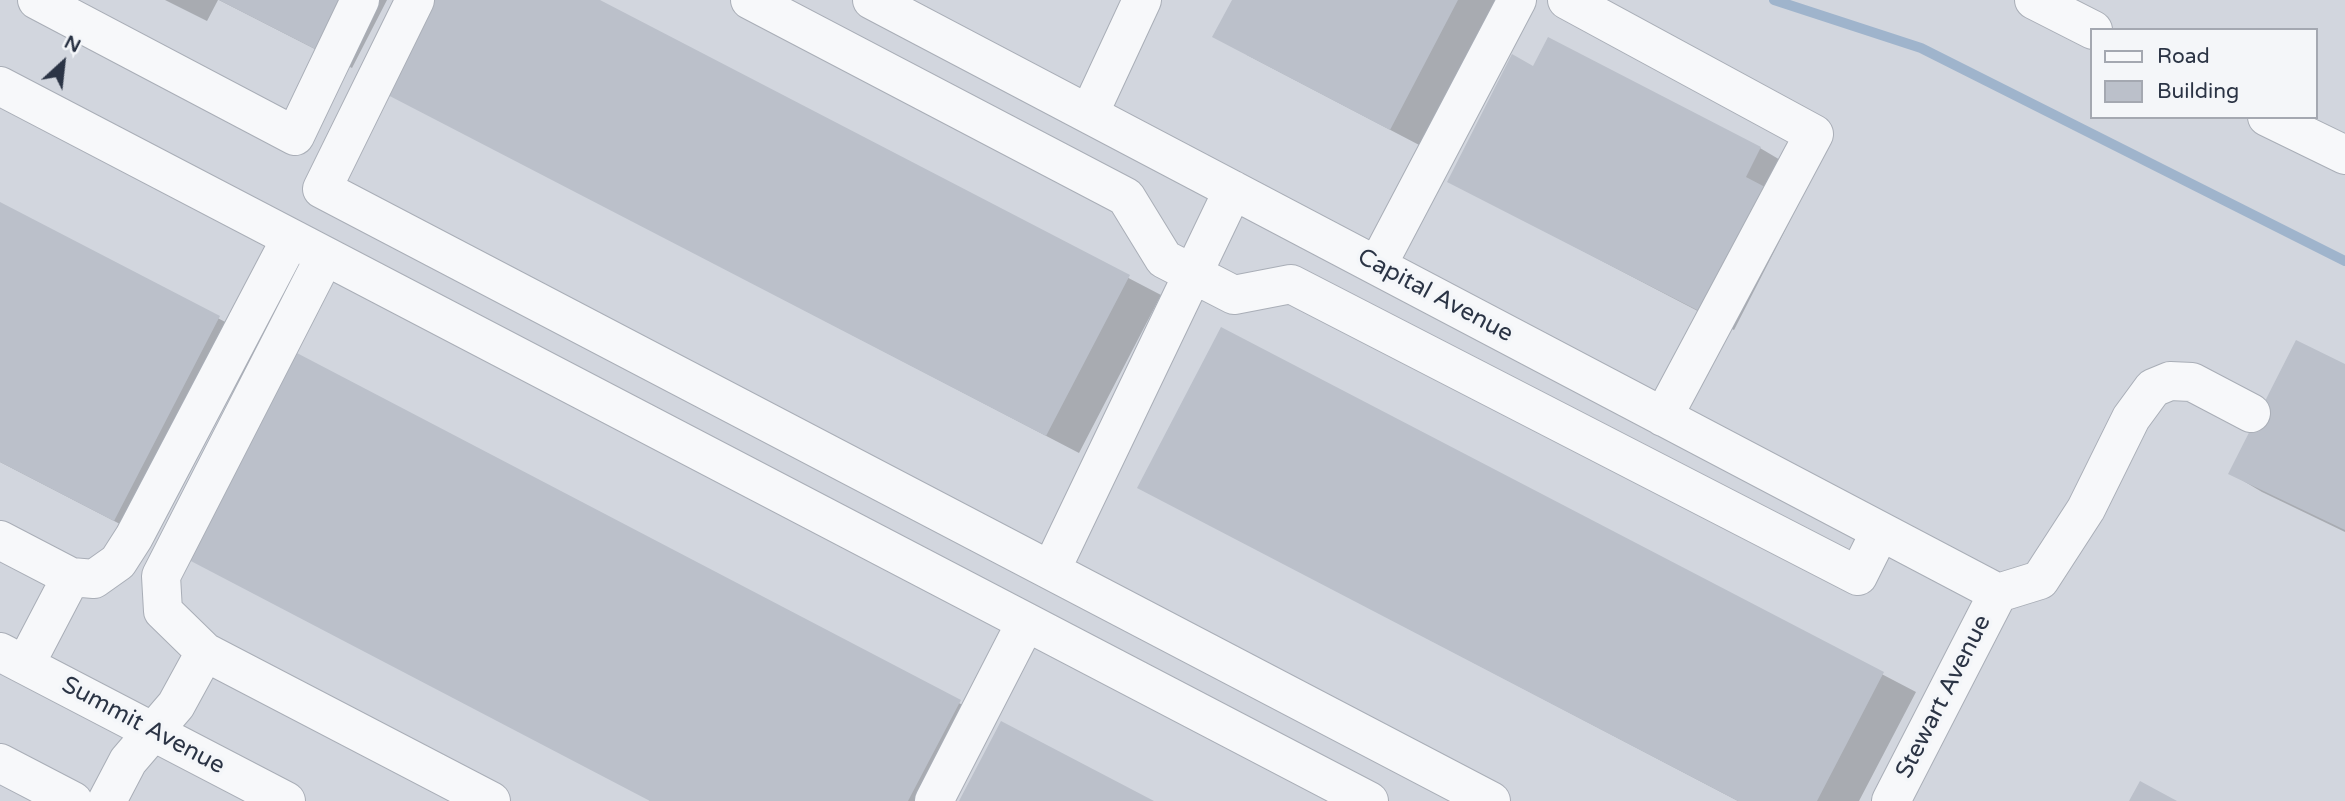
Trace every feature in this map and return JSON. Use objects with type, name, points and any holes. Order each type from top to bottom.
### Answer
[{"type":"street","points":[[37,0],[295,136],[360,0]]},
{"type":"street","points":[[415,0],[322,189],[1492,801]]},
{"type":"street","points":[[750,0],[1126,197],[1164,259],[1234,295],[1291,284],[1858,576],[1880,532]]},
{"type":"street","name":"Capital Avenue","points":[[872,0],[1997,593]]},
{"type":"street","points":[[1089,114],[1142,0]]},
{"type":"street","points":[[1377,266],[1517,0]]},
{"type":"street","points":[[1567,0],[1814,134],[1663,417]]},
{"type":"street","points":[[2034,0],[2090,28]]},
{"type":"street","points":[[0,86],[1369,801]]},
{"type":"street","points":[[2271,119],[2345,155]]},
{"type":"street","points":[[1051,570],[1233,190]]},
{"type":"street","points":[[0,540],[71,577],[94,579],[118,562],[134,537],[291,238]]},
{"type":"street","points":[[325,256],[161,576],[163,611],[205,652],[491,801]]},
{"type":"street","points":[[1997,593],[2040,580],[2086,509],[2131,418],[2152,388],[2170,382],[2192,382],[2251,413]]},
{"type":"street","points":[[13,658],[71,577]]},
{"type":"street","name":"Stewart Avenue","points":[[1891,801],[1997,593]]},
{"type":"street","points":[[934,801],[1026,622]]},
{"type":"street","points":[[107,801],[128,761],[176,705],[205,652]]},
{"type":"street","name":"Summit Avenue","points":[[13,658],[286,801]]},
{"type":"street","points":[[0,763],[73,801]]},
{"type":"shaded area","points":[[0,0],[2345,0],[2345,801],[0,801]]},
{"type":"building","points":[[219,0],[345,0],[319,51]]},
{"type":"building","points":[[430,0],[600,0],[1130,275],[1046,436],[382,92]]},
{"type":"building","points":[[1232,0],[1458,0],[1390,130],[1212,37]]},
{"type":"building","points":[[1548,37],[1761,147],[1746,177],[1765,187],[1701,312],[1447,182],[1512,54],[1533,66]]},
{"type":"building","points":[[0,202],[220,316],[114,521],[0,462]]},
{"type":"building","points":[[1221,327],[1884,672],[1817,801],[1738,801],[1137,488]]},
{"type":"building","points":[[2296,340],[2345,364],[2345,530],[2228,474]]},
{"type":"building","points":[[295,352],[961,700],[908,801],[650,801],[187,559]]},
{"type":"building","points":[[1001,721],[1154,801],[959,801]]},
{"type":"building","points":[[2140,781],[2177,801],[2129,801]]},
{"type":"waterway","points":[[1774,0],[1921,48],[2345,261]]}]
